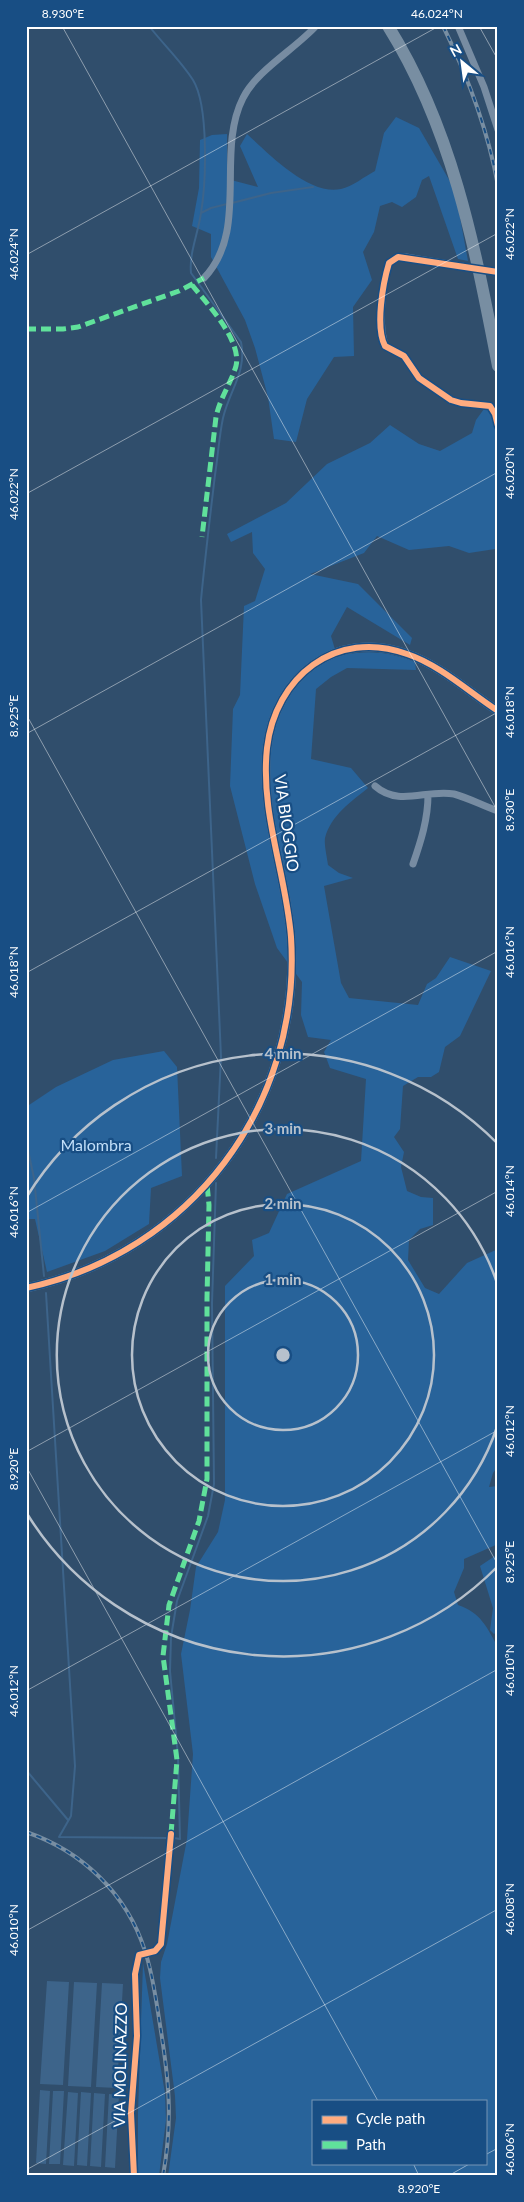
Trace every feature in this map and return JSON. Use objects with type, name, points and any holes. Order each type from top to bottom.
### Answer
[{"type":"highway","points":[[388,26],[423,89],[452,165],[477,261],[498,366]]},
{"type":"highway","points":[[398,26],[431,88],[458,157],[478,225],[498,322]]},
{"type":"main road","name":"VIA BIOGGIO","points":[[26,1288],[75,1274],[100,1264],[137,1244],[171,1220],[207,1184],[234,1152],[262,1101],[278,1056],[287,1020],[292,973],[290,935],[269,816],[266,776],[270,730],[277,708],[284,695],[306,670],[328,656],[355,649],[382,648],[400,651],[424,662],[498,711]]},
{"type":"street","points":[[306,26],[308,36]]},
{"type":"street","points":[[204,278],[213,268],[220,253],[230,208],[231,135],[234,118],[243,96],[269,67],[308,36],[316,26]]},
{"type":"street","points":[[458,26],[484,87],[498,130]]},
{"type":"street","points":[[498,272],[398,257],[389,264],[385,279],[381,314],[385,346],[404,356],[419,378],[451,400],[490,406],[495,414],[498,426]]},
{"type":"street","points":[[375,786],[382,792],[392,796],[452,794],[498,811]]},
{"type":"street","points":[[414,864],[428,808],[428,795]]},
{"type":"street","points":[[155,1950],[161,1944],[170,1834]]},
{"type":"street","name":"VIA MOLINAZZO","points":[[134,2176],[131,2113],[137,2036],[135,1974],[139,1955]]},
{"type":"green space","points":[[396,117],[419,128],[455,190],[468,261],[458,259],[429,176],[422,180],[416,197],[402,207],[392,202],[380,206],[374,232],[363,252],[372,280],[353,307],[354,356],[334,357],[307,399],[296,442],[274,439],[268,397],[255,348],[245,320],[211,257],[211,234],[192,226],[199,188],[200,140],[212,135],[227,134],[227,179],[258,187],[240,146],[247,134],[278,162],[303,180],[316,186],[341,189],[354,184],[375,171],[384,133]]},
{"type":"green space","points":[[498,408],[498,547],[469,553],[449,546],[409,550],[377,536],[364,553],[310,574],[358,584],[412,638],[410,645],[347,607],[331,636],[337,656],[368,652],[386,654],[415,662],[416,670],[347,668],[331,677],[316,689],[311,759],[351,768],[368,788],[349,803],[337,816],[332,822],[325,838],[328,865],[339,873],[353,878],[324,886],[341,983],[349,998],[418,1005],[427,984],[436,978],[450,957],[491,971],[460,1036],[445,1047],[439,1072],[431,1077],[418,1077],[403,1086],[400,1129],[394,1137],[404,1152],[401,1167],[407,1191],[421,1197],[433,1198],[433,1225],[420,1229],[409,1240],[408,1260],[425,1288],[439,1294],[467,1263],[498,1249],[498,1466],[493,1473],[489,1487],[498,1486],[498,1544],[464,1559],[464,1568],[454,1592],[458,1605],[478,1616],[498,1647],[498,2176],[168,2176],[176,2118],[175,2096],[160,1978],[161,1962],[167,1944],[187,1839],[193,1754],[181,1654],[196,1567],[218,1532],[225,1500],[225,1286],[254,1256],[252,1240],[269,1233],[287,1194],[361,1161],[366,1079],[330,1068],[324,1052],[331,1040],[308,1037],[301,1015],[302,982],[277,948],[255,884],[230,786],[233,709],[240,695],[244,606],[255,601],[265,569],[253,553],[252,532],[231,542],[227,534],[286,503],[327,464],[370,443],[390,425],[419,444],[440,451],[472,433],[476,420],[484,409]]},
{"type":"green space","name":"Malombra","points":[[164,1051],[177,1067],[182,1176],[151,1188],[149,1224],[105,1251],[47,1272],[35,1219],[26,1219],[26,1107],[56,1087],[113,1060]]},
{"type":"green space","points":[[498,1554],[498,1631],[494,1634],[490,1630],[493,1608],[480,1566]]},
{"type":"green space","points":[[143,1963],[165,2093],[166,2120],[159,2176],[138,2176]]},
{"type":"shaded area","points":[[47,1981],[69,1982],[63,2085],[40,2084]]},
{"type":"shaded area","points":[[74,1982],[97,1983],[91,2087],[68,2086]]},
{"type":"shaded area","points":[[102,1983],[123,1984],[117,2088],[96,2087]]},
{"type":"shaded area","points":[[40,2090],[50,2091],[46,2164],[36,2163]]},
{"type":"shaded area","points":[[53,2091],[64,2091],[60,2164],[49,2164]]},
{"type":"shaded area","points":[[68,2092],[78,2093],[74,2166],[63,2165]]},
{"type":"shaded area","points":[[81,2092],[91,2093],[87,2166],[77,2165]]},
{"type":"shaded area","points":[[94,2093],[105,2094],[101,2167],[90,2166]]},
{"type":"shaded area","points":[[109,2094],[119,2095],[115,2168],[105,2167]]},
{"type":"waterway","points":[[149,26],[188,73],[198,92],[204,126],[205,165],[203,200],[191,258],[191,273],[241,342],[242,353],[240,372],[223,418],[201,600],[221,1057],[216,1158]]},
{"type":"waterway","points":[[232,203],[271,193],[313,187]]},
{"type":"waterway","points":[[201,213],[227,204]]},
{"type":"waterway","points":[[26,1141],[34,1178],[44,1276]]},
{"type":"waterway","points":[[174,1838],[180,1839],[178,1756],[170,1671],[171,1637],[177,1601],[208,1516],[214,1484],[212,1303],[216,1183]]},
{"type":"waterway","points":[[46,1293],[75,1766],[71,1816],[59,1837],[169,1838]]},
{"type":"waterway","points":[[26,1770],[68,1820]]},
{"type":"tunnel","points":[[139,1955],[155,1951]]},
{"type":"railway","points":[[443,26],[461,65],[483,124],[498,186]]},
{"type":"railway","points":[[26,1832],[66,1851],[100,1877],[127,1911],[137,1930],[148,1960],[152,1978],[168,2082],[168,2137],[163,2176]]},
{"type":"marked path","points":[[26,329],[78,327],[179,291],[204,278]]},
{"type":"marked path","points":[[192,285],[229,334],[236,356],[236,366],[216,417],[202,537]]},
{"type":"marked path","points":[[171,1834],[177,1760],[163,1656],[169,1605],[199,1521],[207,1479],[209,1205],[207,1184]]},
{"type":"cycle path","points":[[498,272],[398,257],[389,263],[382,293],[380,317],[382,338],[385,346],[404,356],[419,378],[451,400],[490,406],[495,414],[498,426]]},
{"type":"cycle path","points":[[26,1288],[85,1270],[139,1242],[185,1206],[224,1162],[255,1113],[277,1058],[290,999],[291,937],[270,819],[266,772],[267,748],[272,723],[282,700],[296,680],[313,665],[334,654],[356,648],[381,648],[407,654],[431,665],[498,711]]},
{"type":"cycle path","points":[[134,2176],[131,2113],[137,2036],[135,1974],[139,1955],[155,1951],[161,1944],[171,1834]]}]
